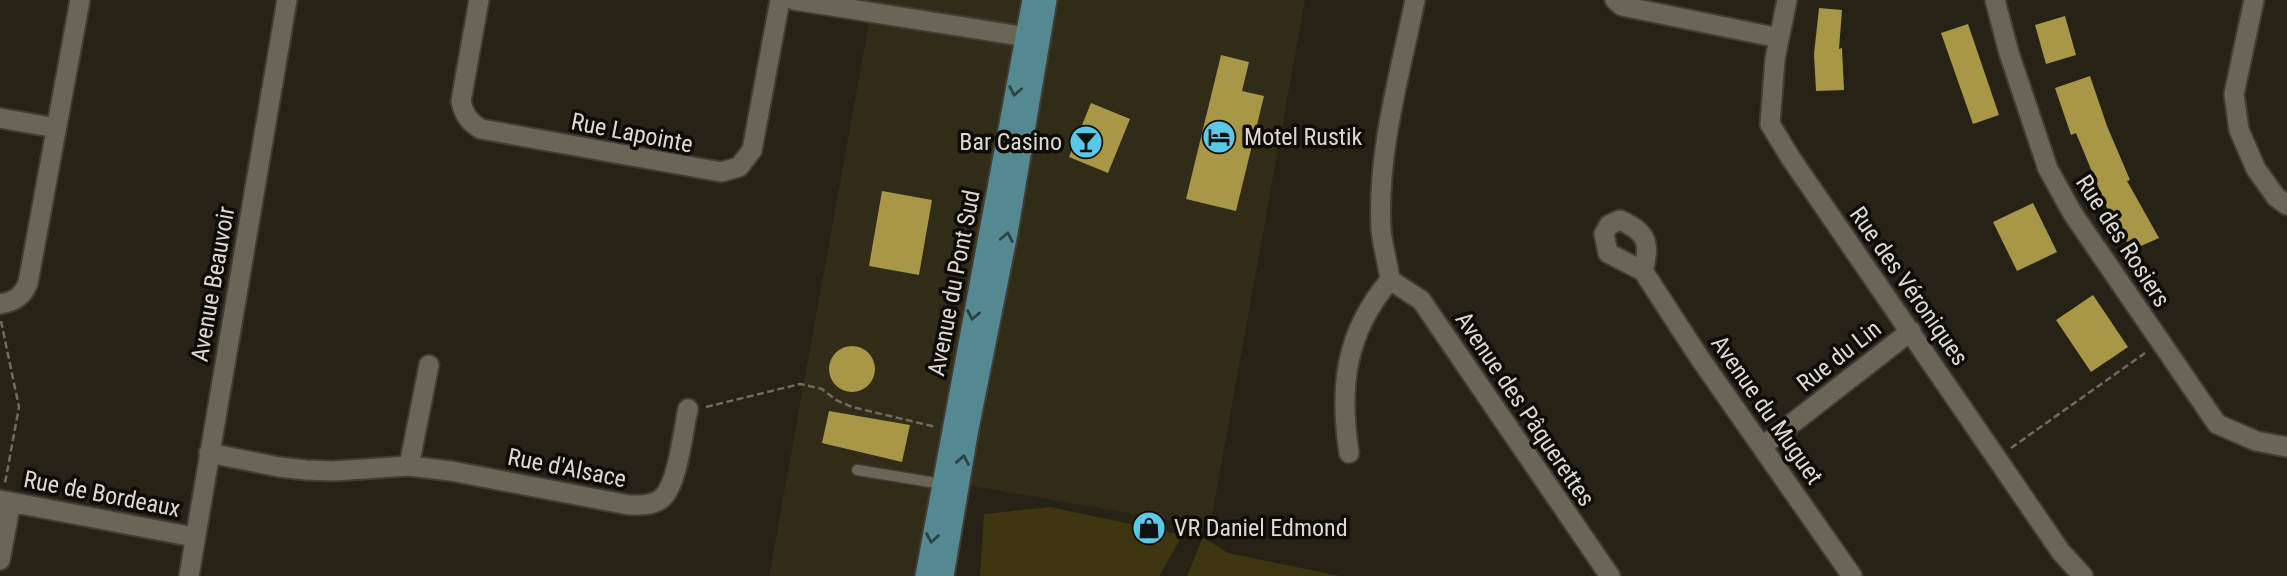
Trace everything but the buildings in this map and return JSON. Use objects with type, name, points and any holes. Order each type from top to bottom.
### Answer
[{"type":"main road","name":"Avenue du Pont Sud","points":[[944,576],[968,434],[1008,233],[1033,38],[1032,0]]},
{"type":"main road","name":"Avenue du Pont Sud","points":[[925,576],[1033,38],[1047,0]]},
{"type":"street","points":[[0,304],[17,299],[24,293],[28,283],[80,0]]},
{"type":"street","name":"Avenue Beauvoir","points":[[189,576],[287,0]]},
{"type":"street","name":"Rue Lapointe","points":[[479,0],[461,101],[472,124],[481,129],[721,173],[739,167],[752,150],[780,0]]},
{"type":"street","points":[[794,0],[1033,38]]},
{"type":"street","points":[[1349,453],[1344,396],[1348,361],[1359,325],[1390,280],[1381,230],[1381,197],[1394,102],[1415,0]]},
{"type":"street","points":[[1615,0],[1622,6],[1779,38]]},
{"type":"street","name":"Rue des Véroniques","points":[[1787,0],[1775,59],[1770,124],[2061,552],[2083,576]]},
{"type":"street","name":"Rue des Rosiers","points":[[1995,0],[2048,169],[2073,214],[2217,424],[2256,441],[2287,447]]},
{"type":"street","points":[[2254,0],[2234,94],[2239,130],[2256,169],[2276,197],[2287,205]]},
{"type":"street","points":[[0,118],[56,128]]},
{"type":"street","name":"Avenue du Muguet","points":[[1643,271],[1699,357],[1852,576]]},
{"type":"street","name":"Avenue des Pâquerettes","points":[[1390,280],[1421,300],[1610,576]]},
{"type":"street","name":"Rue du Lin","points":[[1763,446],[1911,331]]},
{"type":"street","points":[[409,466],[429,365]]},
{"type":"street","name":"Rue d'Alsace","points":[[209,453],[306,470],[409,466],[451,471],[629,505],[647,505],[659,501],[671,485],[687,411]]},
{"type":"street","points":[[0,560],[5,501]]},
{"type":"street","name":"Rue de Bordeaux","points":[[5,501],[194,537]]},
{"type":"lane","points":[[857,470],[942,484]]},
{"type":"path","points":[[0,315],[19,407],[5,482],[5,501]]},
{"type":"path","points":[[1997,458],[2160,343]]},
{"type":"path","points":[[687,411],[800,384],[822,389],[836,400],[852,407],[942,428]]},
{"type":"shaded area","points":[[873,0],[1305,0],[1210,527],[937,480],[918,576],[769,576]]},
{"type":"shaded area","points":[[1050,507],[1183,535],[1159,576],[980,576],[984,514]]},
{"type":"shaded area","points":[[1203,537],[1228,553],[1340,576],[1187,576]]},
{"type":"place","name":"Motel Rustik","points":[[1219,137]]},
{"type":"place","name":"Bar Casino","points":[[1086,142]]},
{"type":"place","name":"VR Daniel Edmond","points":[[1149,528]]}]
